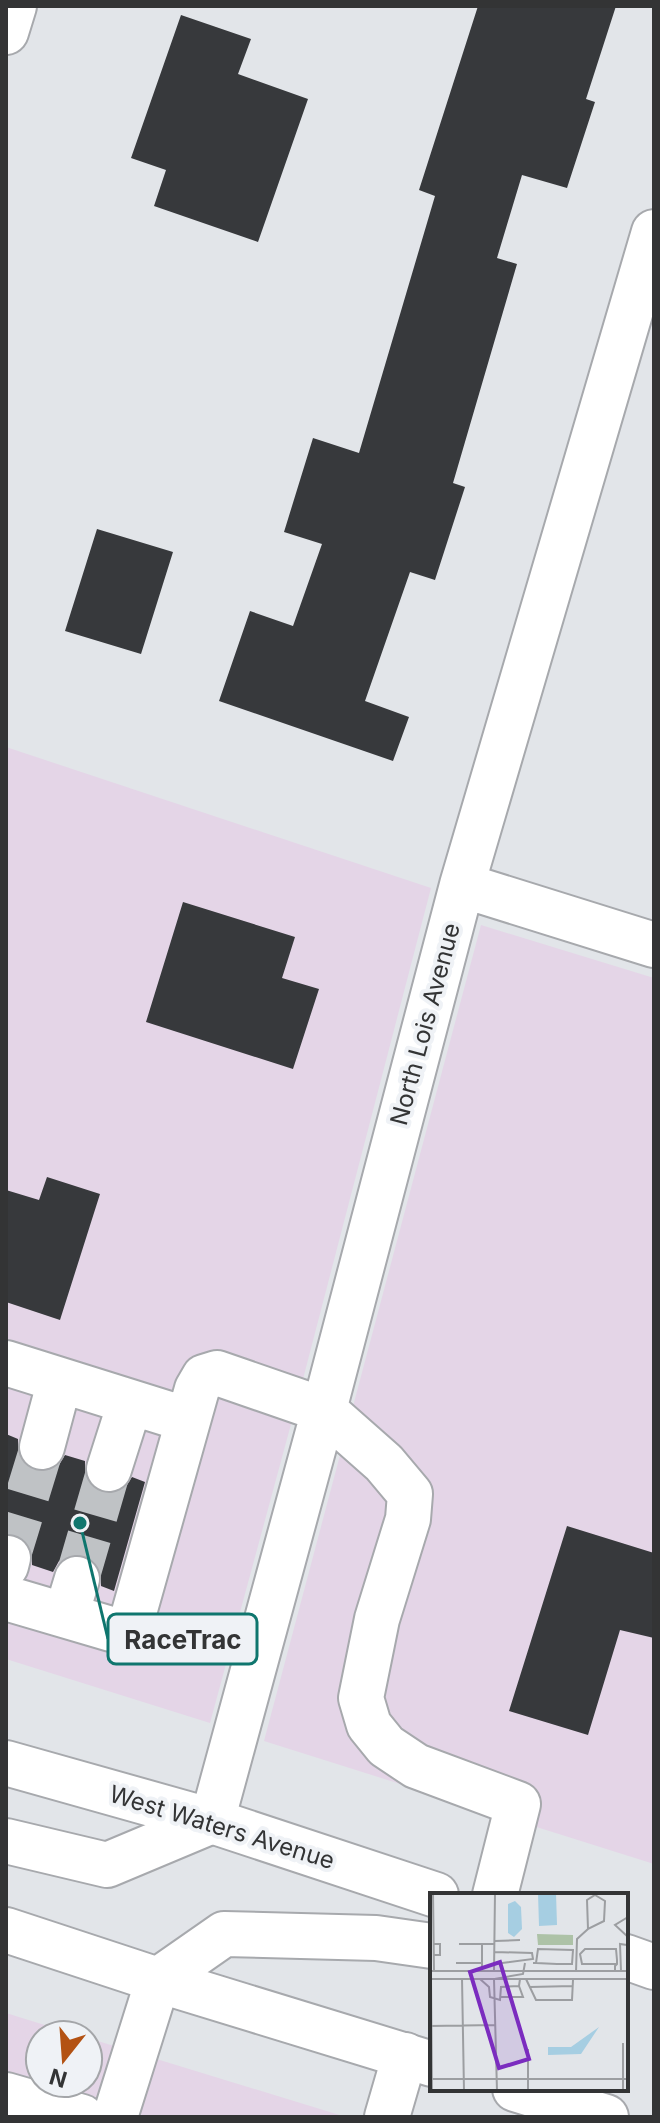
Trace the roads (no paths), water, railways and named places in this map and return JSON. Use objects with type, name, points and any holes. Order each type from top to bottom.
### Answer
[{"type":"street","points":[[6,32],[14,6]]},
{"type":"street","name":"North Lois Avenue","points":[[212,1821],[462,885],[654,232]]},
{"type":"street","points":[[462,885],[654,945]]},
{"type":"street","points":[[6,1363],[188,1420]]},
{"type":"street","points":[[7,1574],[71,1597],[111,1629],[123,1628],[132,1620],[197,1389],[204,1377],[217,1373],[324,1410],[384,1463],[410,1494],[408,1519],[377,1619],[361,1698],[369,1725],[386,1746],[416,1766],[518,1804],[496,1893]]},
{"type":"street","points":[[42,1447],[60,1380]]},
{"type":"street","points":[[109,1469],[130,1403]]},
{"type":"street","name":"West Waters Avenue","points":[[6,1763],[212,1821],[430,1893]]},
{"type":"street","points":[[6,1841],[107,1865],[212,1821]]},
{"type":"street","points":[[6,1930],[418,2060],[387,2117]]},
{"type":"street","points":[[115,2117],[158,1980],[224,1934],[376,1938],[430,1946]]},
{"type":"street","points":[[628,1958],[654,1967]]},
{"type":"street","points":[[628,1972],[654,1976]]},
{"type":"street","points":[[522,2091],[606,2117]]},
{"type":"street","points":[[6,2095],[82,2117]]},
{"type":"tunnel","points":[[8,1558],[42,1447]]},
{"type":"tunnel","points":[[77,1579],[109,1469]]},
{"type":"place","name":"RaceTrac","points":[[80,1523]]}]
